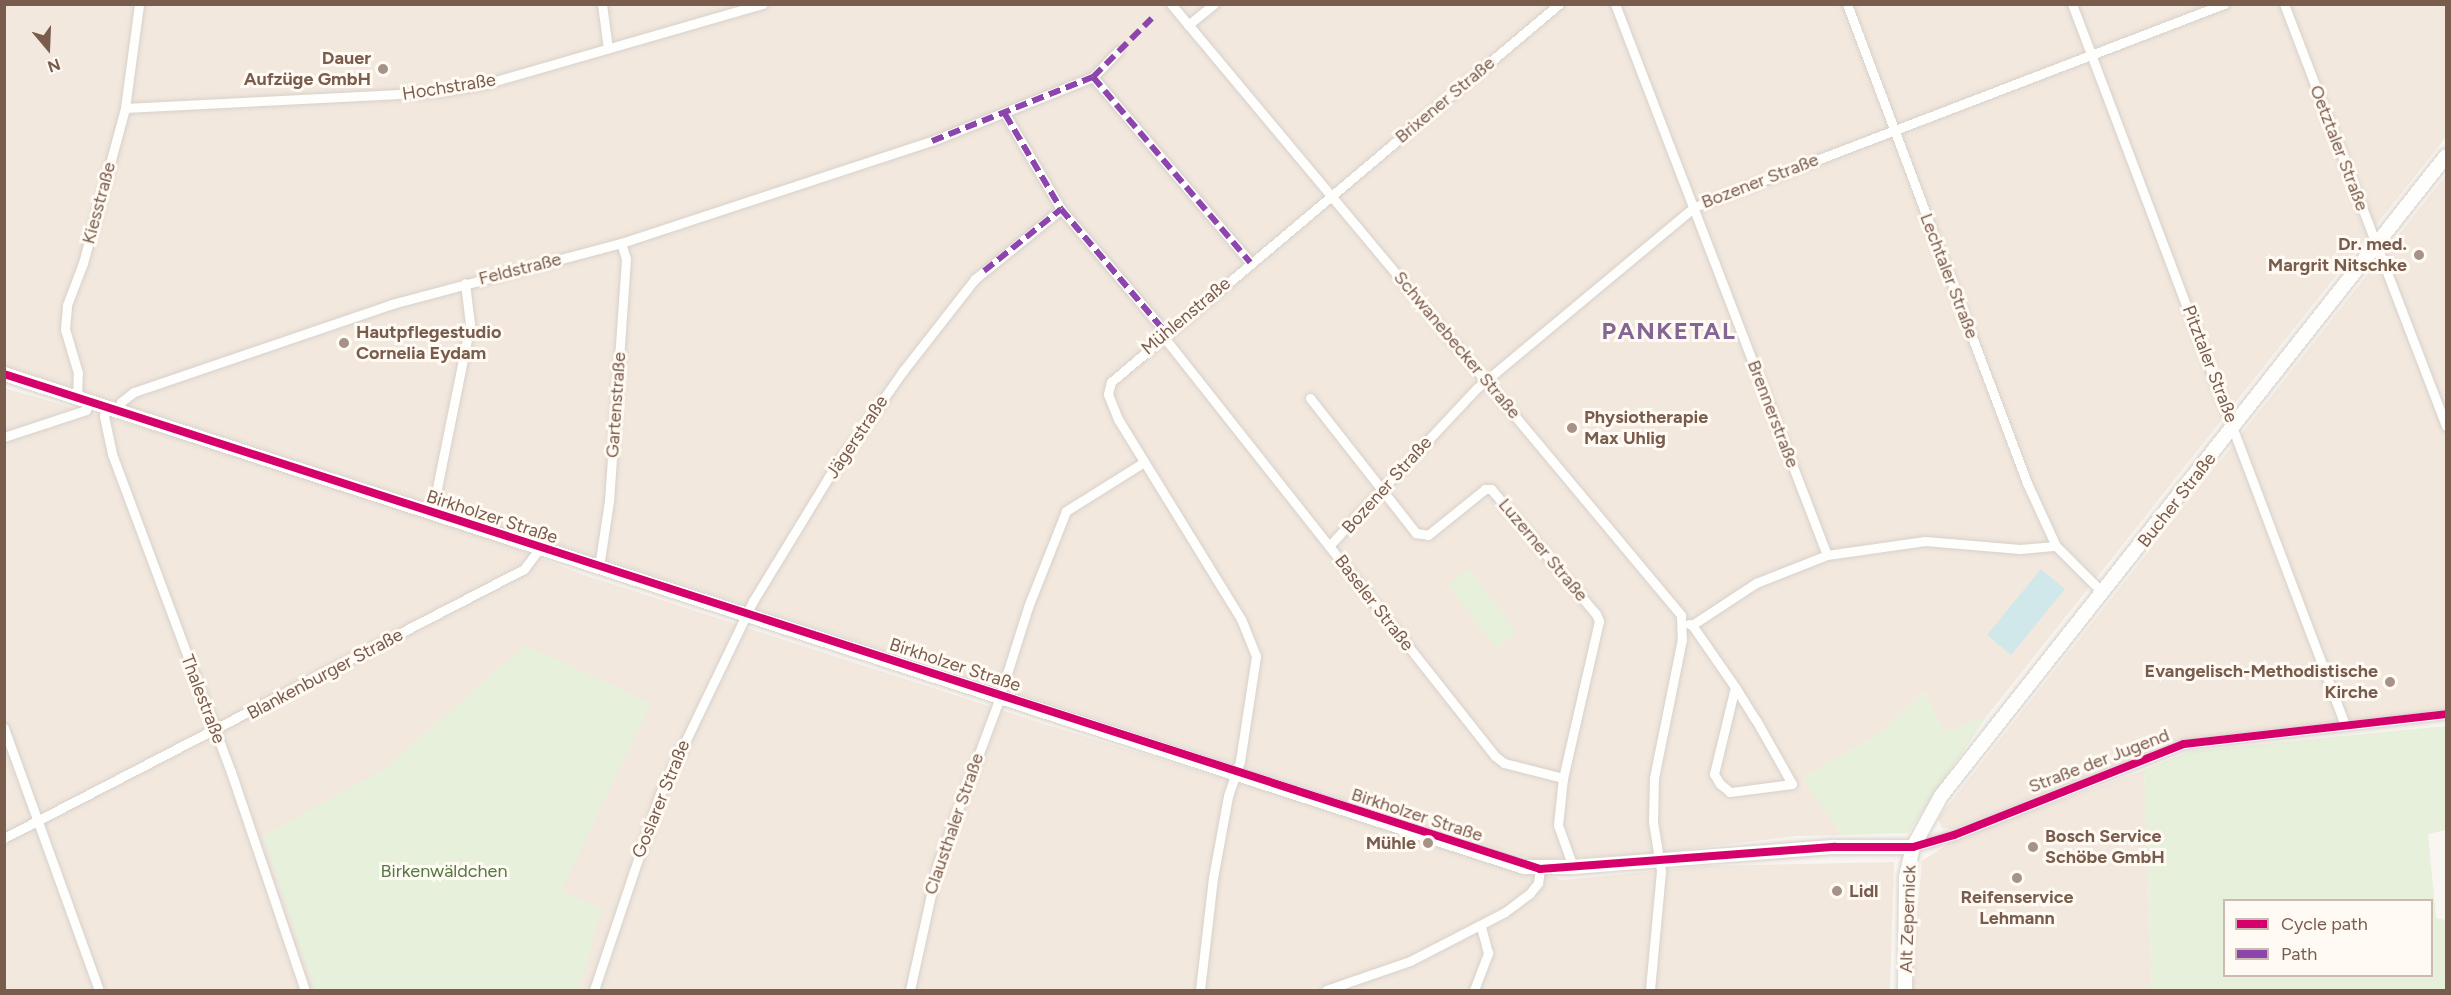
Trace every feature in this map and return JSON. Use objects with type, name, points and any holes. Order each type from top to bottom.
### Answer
[{"type":"street","name":"Kiesstraße","points":[[83,399],[65,329],[67,305],[82,263],[125,108],[139,4]]},
{"type":"street","points":[[602,4],[608,49]]},
{"type":"street","name":"Hochstraße","points":[[125,108],[439,92],[485,84],[763,4]]},
{"type":"street","name":"Schwanebecker Straße","points":[[1171,4],[1678,609],[1735,687],[1792,784],[1730,792],[1720,784],[1714,774],[1735,687]]},
{"type":"street","points":[[1188,25],[1214,4]]},
{"type":"street","name":"Brixener Straße","points":[[1330,194],[1559,4]]},
{"type":"street","name":"Brennerstraße","points":[[1615,4],[1827,555]]},
{"type":"street","name":"Lechtaler Straße","points":[[1847,4],[2027,483],[2056,546],[2103,594]]},
{"type":"street","name":"Pitztaler Straße","points":[[2072,4],[2345,725]]},
{"type":"street","name":"Bozener Straße","points":[[1329,546],[1486,380],[1694,207],[2224,4]]},
{"type":"street","name":"Oetztaler Straße","points":[[2284,4],[2446,426]]},
{"type":"street","points":[[1118,51],[1093,77],[1250,262]]},
{"type":"street","name":"Feldstraße","points":[[112,409],[134,392],[465,283],[621,243],[928,143],[1005,114],[1019,104],[1093,77]]},
{"type":"street","name":"Baseler Straße","points":[[1005,114],[1061,208],[1164,335],[1495,756],[1504,763],[1563,778]]},
{"type":"street","name":"Bucher Straße","points":[[1913,847],[1941,796],[2103,594],[2446,156]]},
{"type":"street","name":"Mühlenstraße","points":[[1200,990],[1213,878],[1257,669],[1254,644],[1144,462],[1108,394],[1111,382],[1122,370],[1330,194]]},
{"type":"street","name":"Jägerstraße","points":[[746,614],[826,482],[882,398],[975,279],[1061,208]]},
{"type":"street","name":"Gartenstraße","points":[[599,567],[609,501],[620,348],[626,259],[621,243]]},
{"type":"street","points":[[432,513],[470,324],[465,283]]},
{"type":"street","name":"Birkholzer Straße","points":[[4,374],[1540,869],[1834,847],[1913,847]]},
{"type":"street","name":"Luzerner Straße","points":[[1310,398],[1406,523],[1422,536],[1485,489],[1491,489],[1596,614],[1597,630],[1563,778],[1558,825],[1573,867]]},
{"type":"street","points":[[4,437],[86,410],[83,399]]},
{"type":"street","name":"Thalestraße","points":[[112,409],[104,416],[112,454],[216,731],[305,990]]},
{"type":"street","points":[[1000,696],[1028,607],[1066,511],[1144,462]]},
{"type":"street","points":[[1650,990],[1661,860],[1653,822],[1654,778],[1688,624],[1756,583],[1827,555],[1925,541],[2020,549],[2056,546]]},
{"type":"street","name":"Blankenburger Straße","points":[[4,838],[216,731],[524,569],[540,548]]},
{"type":"street","name":"Goslarer Straße","points":[[594,990],[660,794],[746,614]]},
{"type":"street","name":"Clausthaler Straße","points":[[910,990],[938,862],[1000,696]]},
{"type":"street","name":"Straße der Jugend","points":[[1913,847],[1954,835],[2184,744],[2446,714]]},
{"type":"street","points":[[4,728],[99,990]]},
{"type":"street","name":"Alt Zepernick","points":[[1905,990],[1906,877],[1913,847]]},
{"type":"street","points":[[1326,990],[1410,960],[1481,926],[1530,893],[1538,883],[1540,869]]},
{"type":"street","points":[[1474,990],[1488,953],[1481,926]]},
{"type":"shaded area","points":[[5,5],[2446,5],[2446,137],[1987,716],[1944,733],[1925,692],[1882,732],[1803,778],[1842,835],[1796,836],[1647,854],[1534,860],[5,366]]},
{"type":"shaded area","points":[[2446,175],[2446,710],[2184,739],[1953,829],[1942,828],[1938,818]]},
{"type":"shaded area","points":[[4,388],[382,496],[581,574],[1044,724],[1562,880],[1705,866],[1894,862],[1890,990],[5,990]]},
{"type":"shaded area","points":[[2144,770],[2152,990],[1910,990],[1922,861],[1956,839]]},
{"type":"green space","points":[[1468,569],[1517,632],[1496,648],[1448,585]]},
{"type":"green space","name":"Birkenwäldchen","points":[[525,645],[651,703],[561,891],[602,908],[579,990],[314,990],[263,836],[386,768]]},
{"type":"green space","points":[[1925,692],[1944,732],[1987,716],[1908,833],[1842,835],[1802,778],[1882,732]]},
{"type":"green space","points":[[2446,726],[2446,830],[2428,834],[2436,918],[2445,920],[2446,990],[2152,990],[2144,770],[2190,751]]},
{"type":"water","points":[[2041,569],[2065,589],[2011,655],[1987,635]]},
{"type":"marked path","points":[[932,141],[1093,77],[1152,18]]},
{"type":"marked path","points":[[1093,77],[1250,262]]},
{"type":"marked path","points":[[1005,114],[1061,209],[1166,333]]},
{"type":"marked path","points":[[984,271],[1061,209]]},
{"type":"cycle path","points":[[4,374],[1540,869],[1835,847],[1913,847],[1954,835],[2184,744],[2446,714]]},
{"type":"place","name":"Dauer Aufzüge GmbH","points":[[383,69]]},
{"type":"place","name":"Dr. med. Margrit Nitschke","points":[[2419,255]]},
{"type":"place","name":"Hautpflegestudio Cornelia Eydam","points":[[344,343]]},
{"type":"place","name":"Physiotherapie Max Uhlig","points":[[1572,428]]},
{"type":"place","name":"Evangelisch-Methodistische Kirche","points":[[2390,682]]},
{"type":"place","name":"Mühle","points":[[1428,843]]},
{"type":"place","name":"Bosch Service Schöbe GmbH","points":[[2033,847]]},
{"type":"place","name":"Reifenservice Lehmann","points":[[2017,878]]},
{"type":"place","name":"Lidl","points":[[1837,891]]},
{"type":"district","name":"PANKETAL","points":[[1669,331]]}]
